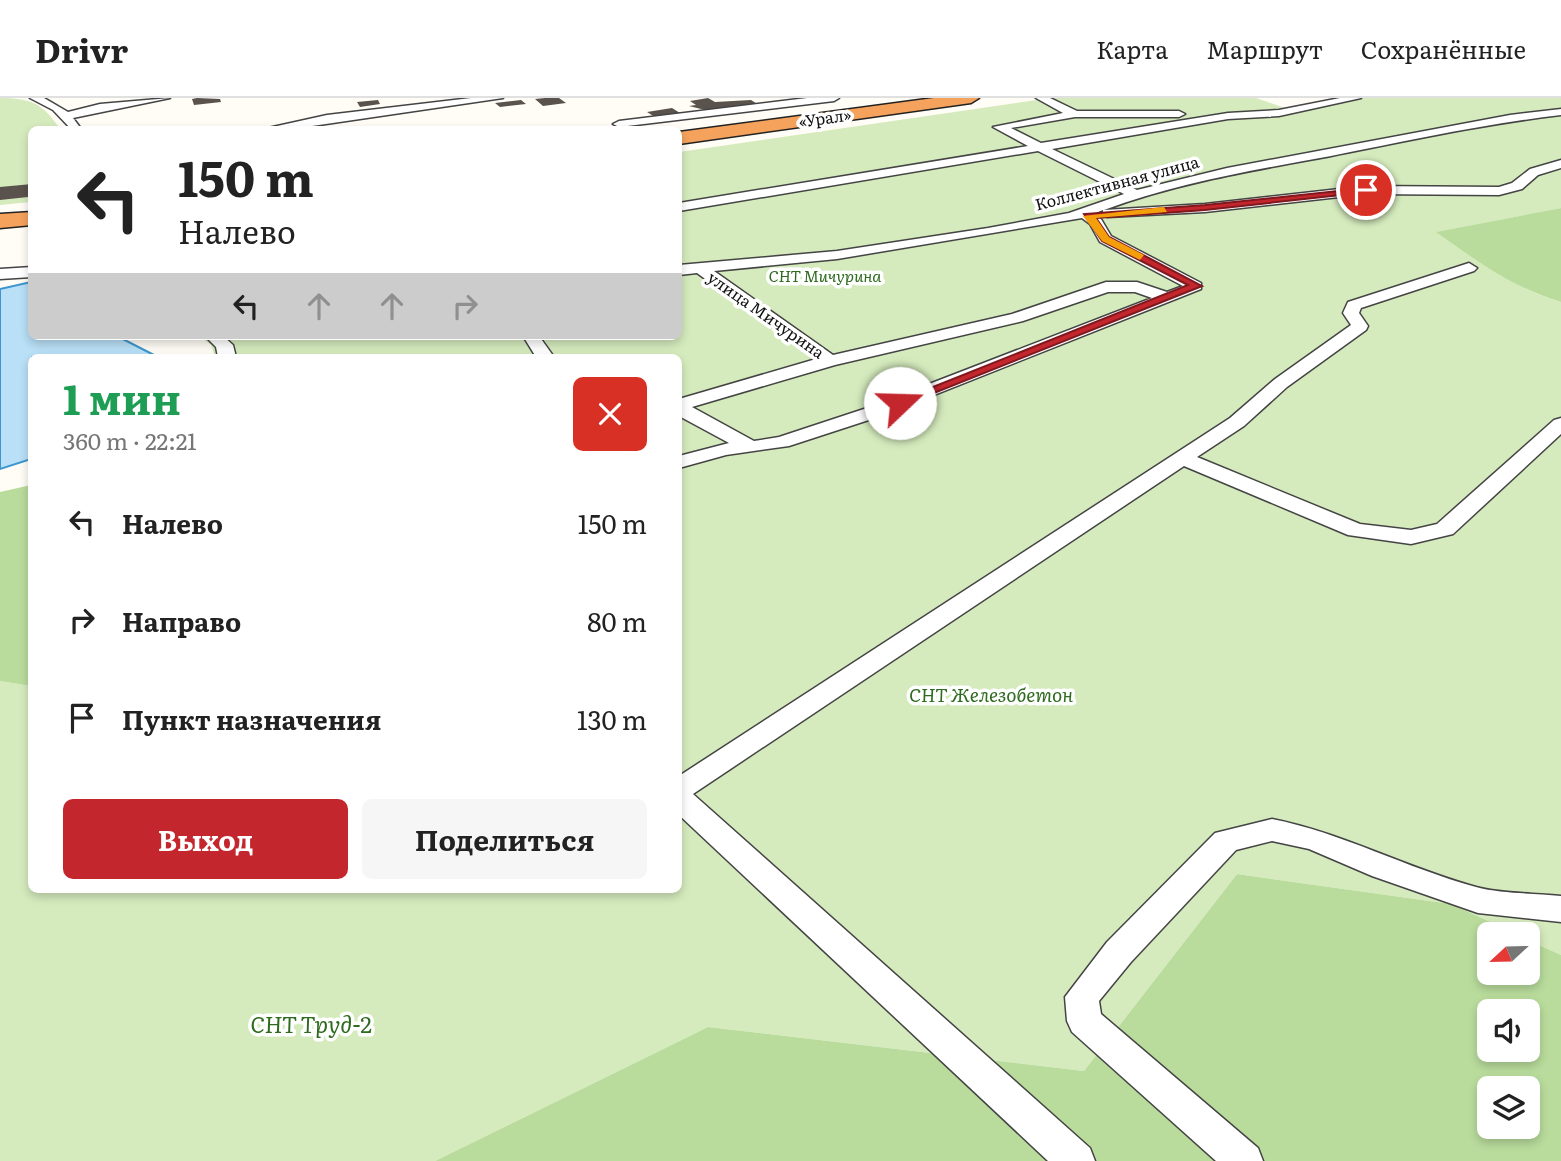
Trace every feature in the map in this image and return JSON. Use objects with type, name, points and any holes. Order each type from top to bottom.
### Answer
[{"type":"highway","name":"«Урал»","points":[[682,138],[971,98]]},
{"type":"highway","points":[[0,221],[28,218]]},
{"type":"street","points":[[35,98],[67,116],[75,126]]},
{"type":"street","points":[[67,116],[100,107],[165,98]]},
{"type":"street","points":[[285,126],[327,118],[498,98]]},
{"type":"street","points":[[619,124],[834,98]]},
{"type":"street","points":[[1041,98],[1075,114]]},
{"type":"street","points":[[1135,194],[999,127],[1075,114],[1139,112],[1228,116],[1279,113],[1356,98]]},
{"type":"street","name":"Коллективная улица","points":[[682,270],[836,255],[1080,216],[1135,194],[1510,118],[1561,112]]},
{"type":"street","points":[[682,207],[1228,116]]},
{"type":"street","points":[[1080,216],[1205,208],[1366,190],[1499,191],[1517,186],[1534,172],[1561,164]]},
{"type":"street","points":[[682,462],[725,449],[782,442],[874,412],[1196,286],[1105,239],[1096,222],[1080,216]]},
{"type":"street","points":[[682,788],[1237,422],[1281,383],[1360,326],[1351,313],[1354,305],[1387,292],[1460,273],[1469,268]]},
{"type":"street","name":"улица Мичурина","points":[[701,269],[830,361]]},
{"type":"street","points":[[0,274],[28,272]]},
{"type":"street","points":[[682,405],[830,361],[1017,318],[1107,287],[1137,287],[1167,298]]},
{"type":"street","points":[[682,408],[751,447]]},
{"type":"street","points":[[1182,458],[1356,530],[1411,537],[1445,529],[1561,424]]},
{"type":"street","points":[[682,801],[1076,1161]]},
{"type":"street","points":[[1244,1161],[1084,1021],[1082,997],[1119,952],[1226,841],[1272,830],[1315,839],[1383,868],[1478,900],[1561,909]]},
{"type":"green space","points":[[0,98],[20,99],[35,104],[48,113],[58,126],[28,126],[28,202],[0,205]]},
{"type":"green space","points":[[1050,98],[1256,98],[1285,108],[1346,98],[1561,98],[1561,208],[1437,232],[1512,282],[1561,302],[1561,955],[1540,945],[1540,922],[1491,922],[1451,904],[1237,874],[1084,1071],[708,1027],[435,1161],[0,1161],[0,681],[28,686],[28,893],[682,893],[682,354],[214,354],[211,345],[204,340],[682,340],[682,152]]},
{"type":"green space","points":[[1561,208],[1561,302],[1512,282],[1436,232]]},
{"type":"green space","points":[[28,486],[28,686],[0,681],[0,492]]},
{"type":"green space","points":[[1237,874],[1451,904],[1491,922],[1477,922],[1477,985],[1540,985],[1540,945],[1561,955],[1561,1161],[435,1161],[708,1027],[1084,1071]]},
{"type":"water","points":[[28,283],[28,340],[125,340],[152,354],[28,354],[28,460],[0,469],[0,289]]},
{"type":"building","points":[[559,98],[566,103],[543,106],[535,99]]},
{"type":"building","points":[[708,98],[715,102],[751,100],[759,105],[705,110],[689,106],[696,105],[690,101]]},
{"type":"building","points":[[192,99],[220,99],[221,102],[194,105]]},
{"type":"building","points":[[378,100],[380,104],[360,107],[357,102]]},
{"type":"building","points":[[521,100],[526,104],[500,107],[495,103]]},
{"type":"building","points":[[672,108],[680,113],[655,117],[647,112]]},
{"type":"building","points":[[28,184],[28,197],[0,200],[0,187]]},
{"type":"slow traffic","points":[[1140,257],[1105,239],[1096,222],[1087,216],[1164,210]]},
{"type":"route","points":[[900,403],[1196,286],[1105,239],[1096,222],[1087,216],[1205,208],[1366,190]]},
{"type":"park label","name":"СНТ Мичурина","points":[[825,276]]},
{"type":"park label","name":"СНТ Железобетон","points":[[991,695]]},
{"type":"park label","name":"СНТ Труд-2","points":[[311,1025]]}]
